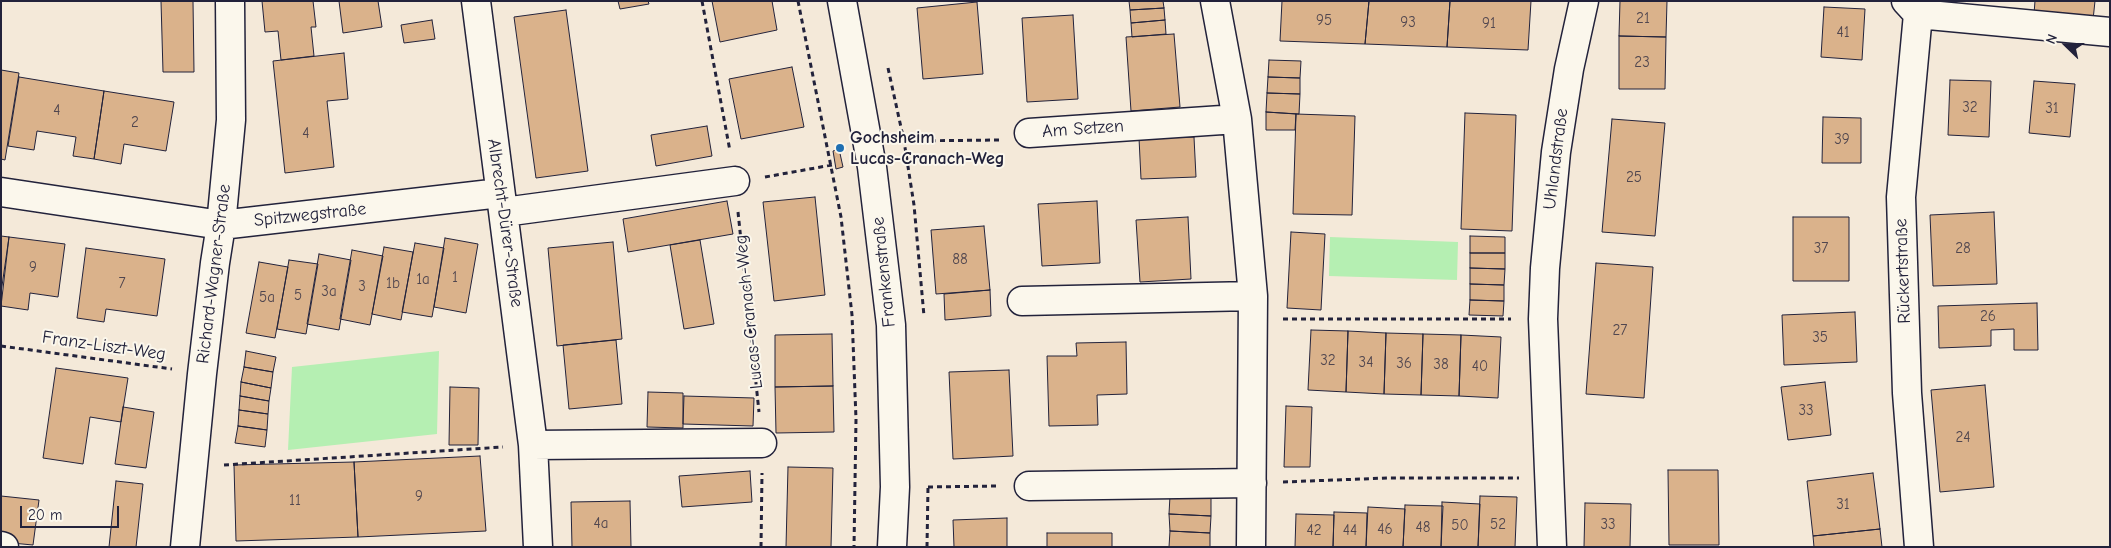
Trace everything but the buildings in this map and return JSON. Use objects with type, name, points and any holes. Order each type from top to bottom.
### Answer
[{"type":"street","name":"Richard-Wagner-Straße","points":[[185,547],[214,262],[221,225],[231,120],[230,1]]},
{"type":"street","name":"Albrecht-Dürer-Straße","points":[[476,1],[533,445],[538,547]]},
{"type":"street","name":"Frankenstraße","points":[[842,1],[872,167],[891,325],[895,487],[892,547]]},
{"type":"street","points":[[1215,1],[1238,119],[1254,307],[1251,547]]},
{"type":"street","name":"Uhlandstraße","points":[[1552,547],[1543,319],[1545,268],[1556,152],[1569,69],[1584,1]]},
{"type":"street","points":[[1912,8],[1985,11],[2110,32]]},
{"type":"street","name":"Rückertstraße","points":[[1912,8],[1901,197],[1907,394],[1919,547]]},
{"type":"street","name":"Am Setzen","points":[[1029,132],[1238,119]]},
{"type":"street","points":[[502,202],[735,182]]},
{"type":"street","name":"Spitzwegstraße","points":[[1,192],[221,225],[502,202]]},
{"type":"street","points":[[1022,301],[1254,307]]},
{"type":"street","points":[[533,445],[762,443]]},
{"type":"street","points":[[1029,486],[1252,483]]},
{"type":"path","name":"Lucas-Cranach-Weg","points":[[702,1],[735,182],[762,443],[760,547]]},
{"type":"path","points":[[798,1],[842,217],[852,315],[856,419],[854,547]]},
{"type":"path","name":"Am Setzen","points":[[904,141],[1004,140],[1029,132]]},
{"type":"path","points":[[735,182],[832,166]]},
{"type":"path","points":[[1254,307],[1543,319]]},
{"type":"path","name":"Franz-Liszt-Weg","points":[[1,346],[202,374]]},
{"type":"path","points":[[193,467],[533,445]]},
{"type":"path","points":[[1252,483],[1387,478],[1550,478]]},
{"type":"path","points":[[937,487],[1029,486]]},
{"type":"green space","points":[[1330,237],[1458,242],[1457,280],[1329,276]]},
{"type":"green space","points":[[439,351],[437,434],[288,450],[292,367]]},
{"type":"place","name":"Gochsheim Lucas-Cranach-Weg","points":[[840,148]]}]
